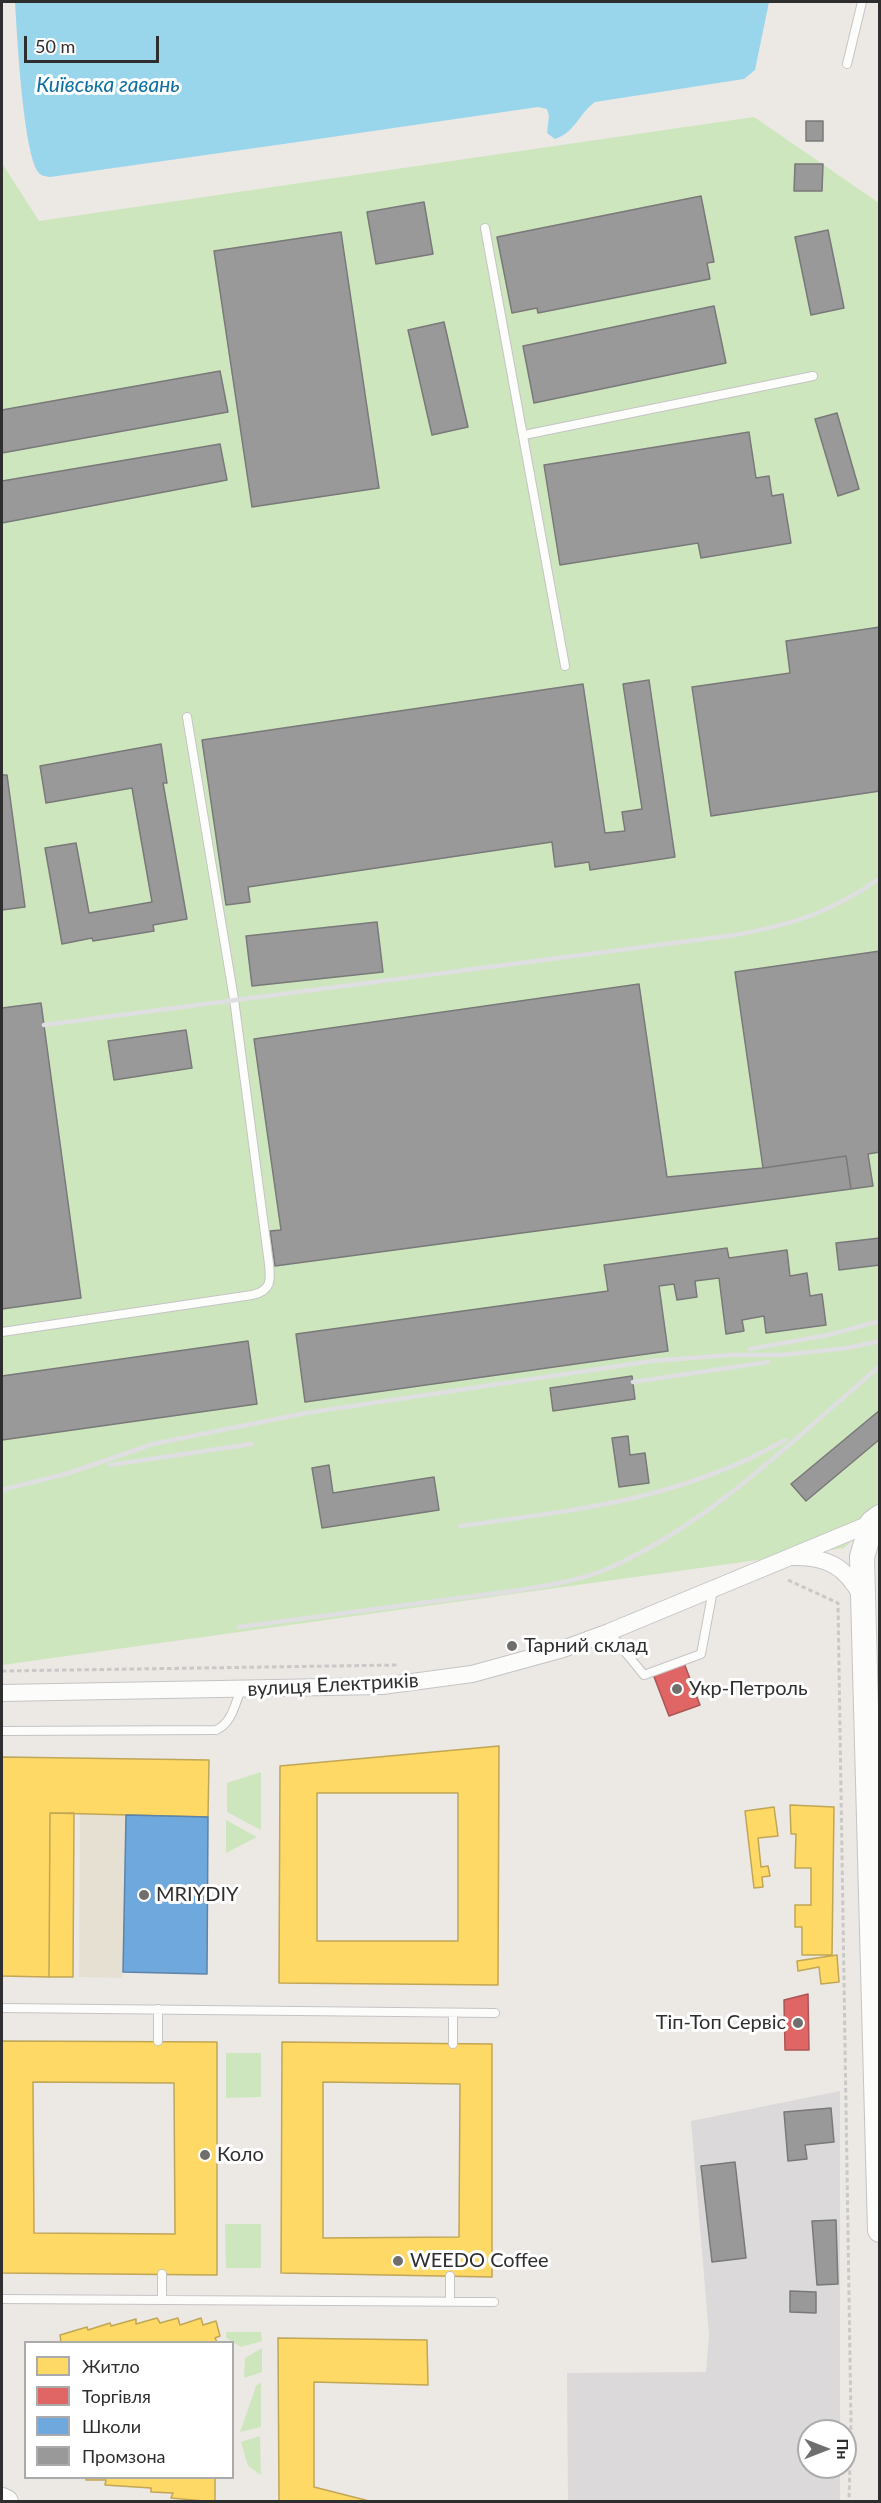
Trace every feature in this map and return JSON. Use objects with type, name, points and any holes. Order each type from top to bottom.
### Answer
[{"type":"street","name":"вулиця Електриків","points":[[2,1693],[382,1686],[472,1674],[563,1649],[609,1632],[876,1520]]},
{"type":"street","points":[[876,1520],[862,1557],[862,1598],[873,1806],[879,2230]]},
{"type":"street","name":"вулиця Електриків","points":[[786,1557],[816,1558],[833,1563],[849,1576],[862,1598]]},
{"type":"street","points":[[2,2500],[6,2502]]},
{"type":"lane","points":[[847,64],[862,2]]},
{"type":"lane","points":[[485,228],[565,666]]},
{"type":"lane","points":[[524,435],[813,376]]},
{"type":"lane","points":[[2,1332],[252,1295],[265,1291],[269,1285],[269,1264],[234,999],[187,717]]},
{"type":"lane","points":[[609,1632],[644,1675],[702,1654],[713,1590]]},
{"type":"lane","points":[[2,1731],[216,1730],[224,1727],[232,1714],[241,1689]]},
{"type":"lane","points":[[2,2008],[495,2013]]},
{"type":"lane","points":[[158,2009],[158,2041]]},
{"type":"lane","points":[[453,2013],[453,2044]]},
{"type":"lane","points":[[162,2274],[162,2300]]},
{"type":"lane","points":[[450,2276],[450,2301]]},
{"type":"lane","points":[[2,2299],[494,2302]]},
{"type":"path","points":[[788,1580],[838,1603],[851,2421],[849,2502]]},
{"type":"path","points":[[2,1671],[404,1664]]},
{"type":"shaded area","name":"MRIYDIY","points":[[80,1813],[208,1817],[207,1974],[123,1972],[122,1978],[79,1977]]},
{"type":"shaded area","points":[[840,2091],[840,2419],[797,2419],[797,2479],[840,2479],[840,2501],[568,2501],[567,2373],[706,2372],[709,2335],[691,2121]]},
{"type":"green space","points":[[754,117],[879,203],[880,1515],[844,1548],[2,1665],[2,163],[39,221]]},
{"type":"green space","points":[[261,1772],[261,1830],[227,1812],[227,1783]]},
{"type":"green space","points":[[226,1820],[257,1837],[226,1853]]},
{"type":"green space","points":[[226,2053],[261,2053],[261,2097],[226,2098]]},
{"type":"green space","points":[[225,2224],[261,2224],[261,2268],[226,2268]]},
{"type":"green space","points":[[226,2332],[261,2332],[262,2341],[241,2347],[226,2338]]},
{"type":"green space","points":[[262,2348],[262,2372],[244,2378],[245,2358]]},
{"type":"green space","points":[[261,2382],[261,2427],[240,2432],[256,2386]]},
{"type":"green space","points":[[260,2436],[261,2475],[248,2466],[241,2442]]},
{"type":"water","name":"Київська гавань","points":[[15,2],[769,2],[755,70],[744,79],[595,102],[568,132],[555,139],[547,133],[549,116],[547,109],[538,107],[50,177],[38,172],[28,140]]},
{"type":"building: Житло","points":[[499,1746],[498,1985],[279,1983],[280,1766]],"holes":[[[317,1793],[458,1793],[458,1941],[317,1941]]]},
{"type":"building: Житло","points":[[2,1757],[209,1760],[208,1817],[50,1813],[49,1977],[2,1976]]},
{"type":"building: Житло","points":[[790,1805],[834,1807],[832,1955],[802,1955],[802,1927],[795,1927],[795,1905],[811,1905],[811,1868],[795,1868],[796,1834],[791,1834]]},
{"type":"building: Житло","points":[[774,1807],[778,1836],[758,1838],[761,1867],[768,1866],[770,1876],[762,1877],[763,1887],[754,1888],[745,1811]]},
{"type":"building: Житло","points":[[50,1813],[74,1813],[73,1977],[49,1977]]},
{"type":"building: Житло","points":[[837,1955],[839,1982],[821,1984],[819,1967],[798,1971],[797,1961]]},
{"type":"building: Житло","points":[[2,2041],[217,2042],[217,2275],[2,2273]],"holes":[[[33,2082],[174,2083],[175,2234],[34,2233]]]},
{"type":"building: Житло","points":[[282,2042],[492,2044],[492,2277],[281,2273]],"holes":[[[323,2082],[460,2084],[459,2237],[323,2238]]]},
{"type":"building: Житло","points":[[157,2318],[160,2323],[178,2318],[180,2325],[201,2318],[203,2325],[216,2321],[220,2336],[215,2338],[216,2341],[61,2341],[60,2335],[87,2327],[88,2330],[110,2323],[111,2326],[136,2319],[136,2324]]},
{"type":"building: Житло","points":[[278,2338],[427,2340],[428,2385],[314,2382],[314,2487],[373,2502],[279,2502]]},
{"type":"building: Житло","points":[[215,2479],[215,2502],[171,2498],[173,2493],[151,2492],[151,2488],[105,2485],[106,2480],[86,2480]]},
{"type":"building: Торгівля","name":"Укр-Петроль","points":[[684,1663],[700,1705],[669,1716],[653,1674]]},
{"type":"building: Торгівля","points":[[808,1994],[809,2050],[785,2050],[784,2000]]},
{"type":"building: Школи","name":"MRIYDIY","points":[[126,1815],[208,1817],[207,1974],[123,1972]]},
{"type":"building: Промзона","points":[[806,121],[823,121],[823,141],[806,141]]},
{"type":"building: Промзона","points":[[795,164],[823,164],[822,191],[794,191]]},
{"type":"building: Промзона","points":[[701,196],[714,262],[707,263],[710,279],[538,313],[537,308],[512,313],[497,237]]},
{"type":"building: Промзона","points":[[424,202],[433,254],[376,264],[367,212]]},
{"type":"building: Промзона","points":[[828,230],[844,308],[811,315],[795,237]]},
{"type":"building: Промзона","points":[[341,232],[379,488],[252,507],[214,251]]},
{"type":"building: Промзона","points":[[714,306],[726,363],[534,403],[523,346]]},
{"type":"building: Промзона","points":[[444,322],[468,427],[432,435],[408,330]]},
{"type":"building: Промзона","points":[[220,371],[228,412],[2,453],[2,410]]},
{"type":"building: Промзона","points":[[837,413],[859,489],[838,496],[815,419]]},
{"type":"building: Промзона","points":[[749,432],[756,478],[769,476],[772,496],[783,494],[791,543],[701,558],[698,543],[560,565],[544,465]]},
{"type":"building: Промзона","points":[[220,444],[227,480],[2,523],[2,481]]},
{"type":"building: Промзона","points":[[880,627],[880,791],[711,816],[692,687],[790,673],[786,641]]},
{"type":"building: Промзона","points":[[649,680],[675,857],[590,870],[589,862],[555,867],[552,842],[248,887],[250,902],[226,905],[202,740],[583,684],[605,833],[625,831],[622,812],[642,809],[623,684]]},
{"type":"building: Промзона","points":[[161,744],[167,783],[163,783],[187,919],[153,925],[154,931],[62,944],[45,848],[76,843],[89,913],[152,902],[132,788],[46,803],[40,766]]},
{"type":"building: Промзона","points":[[2,775],[7,775],[25,907],[2,910]]},
{"type":"building: Промзона","points":[[377,922],[383,972],[252,986],[246,936]]},
{"type":"building: Промзона","points":[[880,951],[880,1152],[868,1154],[873,1186],[851,1189],[846,1156],[763,1168],[735,972]]},
{"type":"building: Промзона","points":[[639,984],[667,1177],[763,1168],[846,1156],[851,1189],[275,1266],[270,1231],[281,1230],[254,1039]]},
{"type":"building: Промзона","points":[[41,1003],[81,1298],[2,1309],[2,1008]]},
{"type":"building: Промзона","points":[[186,1030],[192,1068],[114,1080],[108,1041]]},
{"type":"building: Промзона","points":[[880,1238],[880,1265],[839,1270],[836,1243]]},
{"type":"building: Промзона","points":[[727,1248],[729,1258],[787,1250],[790,1276],[807,1273],[810,1296],[822,1294],[826,1325],[766,1333],[764,1316],[742,1320],[744,1331],[726,1334],[719,1278],[695,1281],[697,1297],[677,1300],[674,1284],[659,1286],[668,1351],[305,1402],[296,1334],[608,1291],[604,1265]]},
{"type":"building: Промзона","points":[[248,1341],[257,1404],[2,1440],[2,1376]]},
{"type":"building: Промзона","points":[[632,1376],[635,1399],[553,1411],[550,1388]]},
{"type":"building: Промзона","points":[[880,1410],[880,1439],[806,1501],[791,1484]]},
{"type":"building: Промзона","points":[[628,1436],[630,1455],[645,1453],[649,1483],[619,1487],[612,1438]]},
{"type":"building: Промзона","points":[[329,1465],[333,1493],[434,1477],[439,1510],[322,1528],[312,1468]]},
{"type":"building: Промзона","points":[[831,2108],[834,2142],[805,2145],[807,2159],[788,2161],[784,2112]]},
{"type":"building: Промзона","points":[[735,2162],[746,2258],[712,2262],[701,2166]]},
{"type":"building: Промзона","points":[[836,2220],[838,2284],[817,2285],[812,2221]]},
{"type":"building: Промзона","points":[[790,2291],[816,2292],[816,2313],[790,2312]]},
{"type":"railway","points":[[44,1025],[735,935],[811,916],[845,900],[880,878]]},
{"type":"railway","points":[[750,1349],[828,1335],[880,1321]]},
{"type":"railway","points":[[842,1349],[880,1341]]},
{"type":"railway","points":[[2,1490],[69,1473],[153,1444],[306,1413],[652,1361],[731,1355],[781,1355],[848,1348]]},
{"type":"railway","points":[[633,1382],[768,1362]]},
{"type":"railway","points":[[239,1627],[520,1590],[577,1579],[609,1568],[647,1549],[718,1503],[880,1366]]},
{"type":"railway","points":[[460,1526],[627,1500],[706,1476],[746,1460],[785,1440]]},
{"type":"railway","points":[[110,1465],[252,1444]]},
{"type":"place","name":"Тарний склад","points":[[512,1646]]},
{"type":"place","name":"Укр-Петроль","points":[[677,1689]]},
{"type":"place","name":"MRIYDIY","points":[[144,1895]]},
{"type":"place","name":"Тіп-Топ Сервіс","points":[[798,2023]]},
{"type":"place","name":"Коло","points":[[205,2155]]},
{"type":"place","name":"WEEDO Coffee","points":[[398,2261]]}]
